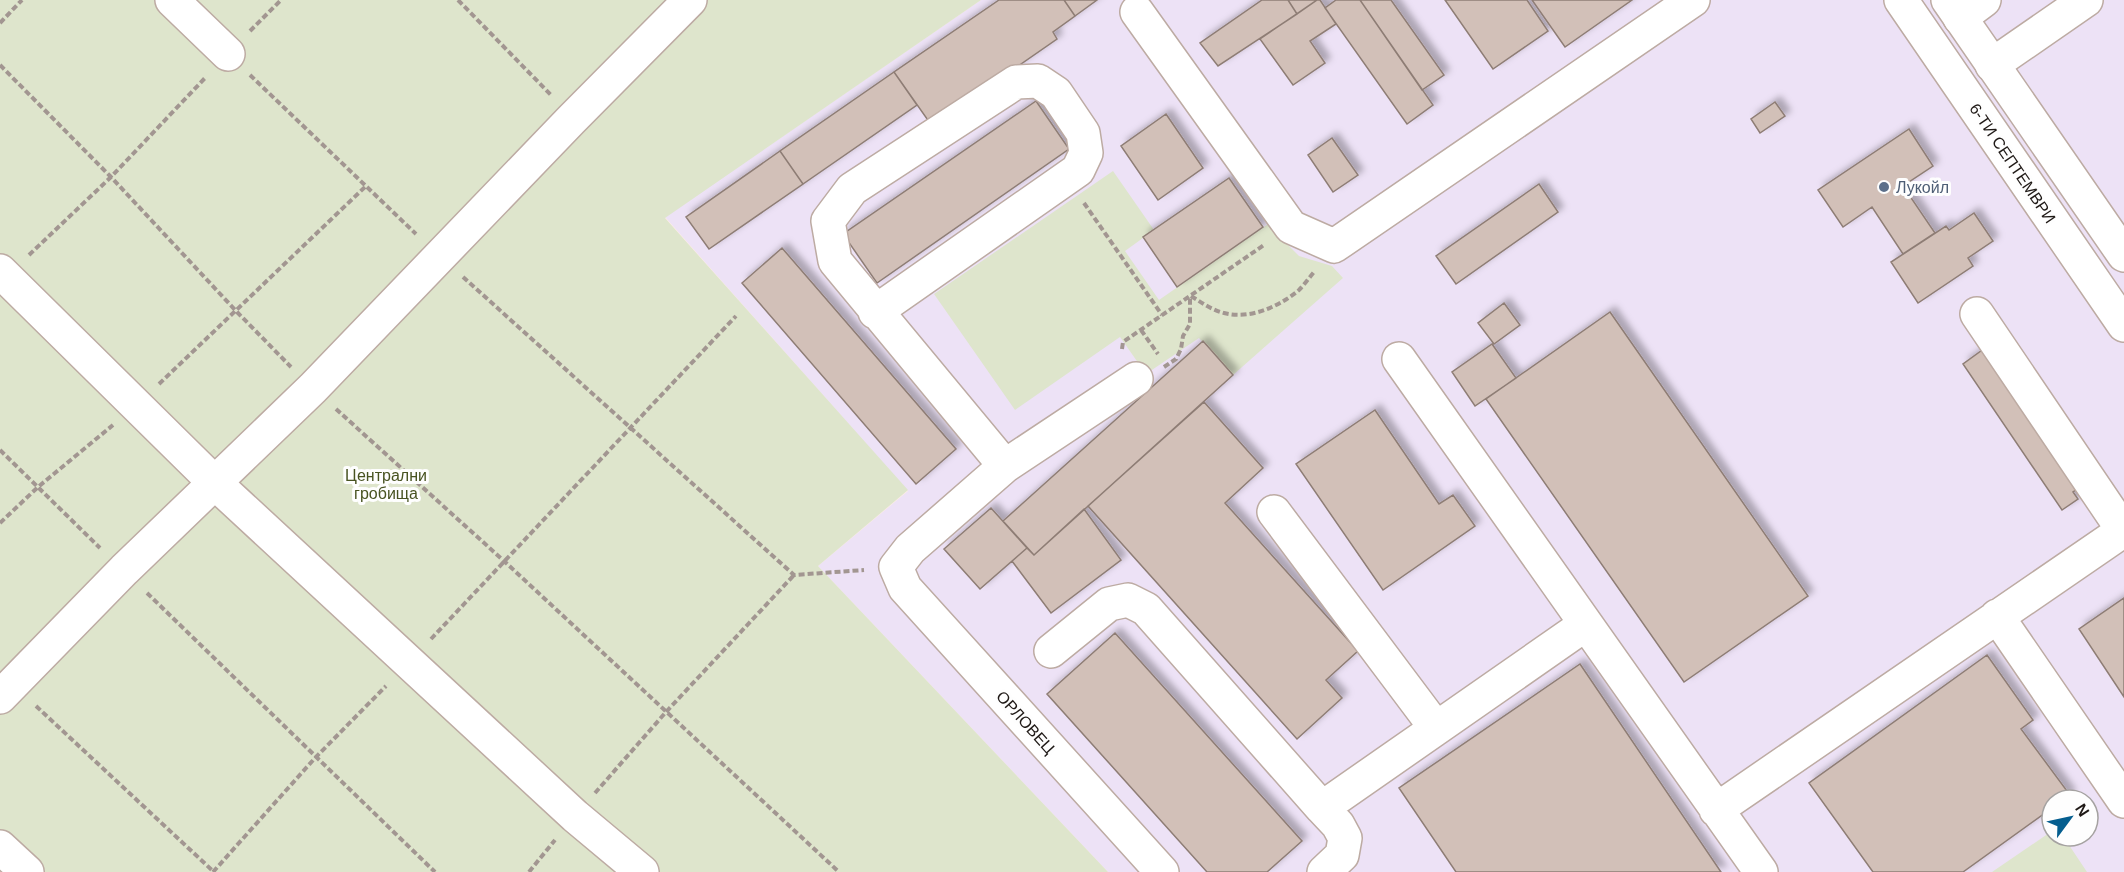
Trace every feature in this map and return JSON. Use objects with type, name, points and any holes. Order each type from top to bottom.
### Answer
[{"type":"main road","points":[[172,0],[228,54]]},
{"type":"main road","points":[[6,691],[124,570],[313,388],[690,0]]},
{"type":"main road","points":[[1137,12],[1291,226],[1334,246],[1693,0]]},
{"type":"main road","name":"6-ТИ СЕПТЕМВРИ","points":[[1901,0],[2124,325]]},
{"type":"main road","points":[[1992,65],[2086,0]]},
{"type":"main road","points":[[1964,6],[1992,65],[2124,255]]},
{"type":"main road","points":[[875,312],[1078,170],[1086,153],[1083,133],[1056,93],[1038,81],[1016,82],[852,189],[828,221],[835,261],[875,312],[1005,466]]},
{"type":"main road","points":[[3,274],[214,482],[574,816],[642,872]]},
{"type":"main road","points":[[1716,810],[2123,530],[1977,314]]},
{"type":"main road","points":[[1399,359],[1761,872]]},
{"type":"main road","points":[[896,567],[910,549],[1005,466],[1136,379]]},
{"type":"main road","points":[[1274,512],[1436,728]]},
{"type":"main road","name":"ОРЛОВЕЦ","points":[[896,567],[904,588],[1162,872]]},
{"type":"main road","points":[[1051,651],[1109,604],[1128,600],[1146,609],[1338,825],[1345,838],[1342,855],[1324,872]]},
{"type":"main road","points":[[1997,616],[2124,801]]},
{"type":"main road","points":[[1322,808],[1586,624]]},
{"type":"main road","points":[[0,847],[27,872]]},
{"type":"path","points":[[0,23],[22,0]]},
{"type":"path","points":[[3,274],[111,177],[281,0]]},
{"type":"path","points":[[458,0],[548,90],[571,120]]},
{"type":"path","points":[[228,54],[439,256],[794,575]]},
{"type":"path","points":[[0,65],[313,388],[840,872]]},
{"type":"path","points":[[1067,178],[1162,315]]},
{"type":"path","points":[[0,523],[38,487],[137,405],[237,312],[366,186]]},
{"type":"path","points":[[1190,296],[1190,324],[1183,336],[1181,350],[1176,359],[1149,378],[1136,379],[1120,358],[1124,342],[1162,315],[1291,226]]},
{"type":"path","points":[[1190,296],[1211,309],[1227,314],[1245,315],[1263,310],[1280,303],[1300,289],[1334,246]]},
{"type":"path","points":[[6,691],[213,872],[315,758],[409,662],[736,316]]},
{"type":"path","points":[[1141,330],[1166,366]]},
{"type":"path","points":[[0,450],[435,872]]},
{"type":"path","points":[[530,872],[574,816],[666,712],[794,575],[896,567]]},
{"type":"shaded area","points":[[981,0],[2124,0],[2124,872],[1108,872],[818,566],[908,491],[665,217]]},
{"type":"green space","name":"Централни гробища","points":[[0,0],[981,0],[665,218],[908,490],[818,566],[1108,872],[0,872]]},
{"type":"green space","points":[[1113,171],[1154,230],[1125,251],[1159,300],[1271,222],[1282,239],[1299,256],[1332,266],[1343,278],[1233,375],[1199,338],[1146,374],[1120,337],[1015,410],[934,294]]},
{"type":"green space","points":[[2040,839],[2040,848],[2071,848],[2087,872],[1992,872]]},
{"type":"building","points":[[999,0],[1064,0],[1075,16],[1053,32],[1057,39],[932,126],[894,72]]},
{"type":"building","points":[[1064,0],[1097,0],[1075,16]]},
{"type":"building","points":[[1262,0],[1288,0],[1297,14],[1218,66],[1200,43]]},
{"type":"building","points":[[1288,0],[1317,0],[1297,14]]},
{"type":"building","points":[[1320,0],[1336,24],[1310,41],[1325,63],[1293,85],[1260,39]]},
{"type":"building","points":[[1336,0],[1360,0],[1433,105],[1407,124],[1325,8]]},
{"type":"building","points":[[1360,0],[1391,0],[1444,75],[1422,90]]},
{"type":"building","points":[[1445,0],[1527,0],[1548,31],[1493,69]]},
{"type":"building","points":[[1532,0],[1632,0],[1565,47]]},
{"type":"building","points":[[894,72],[917,105],[803,184],[780,151]]},
{"type":"building","points":[[1036,101],[1069,149],[877,283],[843,234]]},
{"type":"building","points":[[1775,102],[1785,116],[1760,133],[1751,119]]},
{"type":"building","points":[[1166,114],[1203,168],[1158,200],[1121,146]]},
{"type":"building","points":[[1909,129],[1933,166],[1903,186],[1935,233],[1903,254],[1872,207],[1843,227],[1818,190]]},
{"type":"building","points":[[1332,138],[1358,175],[1333,192],[1308,155]]},
{"type":"building","points":[[780,151],[803,184],[709,249],[686,217]]},
{"type":"building","points":[[1229,178],[1263,227],[1177,287],[1143,237]]},
{"type":"building","points":[[1539,184],[1558,212],[1456,284],[1436,256]]},
{"type":"building","points":[[1974,213],[1993,241],[1968,258],[1973,266],[1918,303],[1891,262],[1946,226],[1949,230]]},
{"type":"building","points":[[782,248],[956,449],[916,484],[742,283]]},
{"type":"building","points":[[1504,303],[1520,325],[1494,344],[1478,323]]},
{"type":"building","points":[[1610,312],[1808,596],[1684,682],[1486,399]]},
{"type":"building","points":[[1203,341],[1233,375],[1034,555],[1003,521]]},
{"type":"building","points":[[1492,344],[1516,378],[1475,406],[1452,372]]},
{"type":"building","points":[[1985,348],[2083,485],[2073,492],[2078,499],[2062,510],[1963,364]]},
{"type":"building","points":[[1204,402],[1263,468],[1225,503],[1358,651],[1326,680],[1342,698],[1297,739],[1088,506]]},
{"type":"building","points":[[1375,410],[1439,504],[1453,495],[1475,526],[1383,590],[1296,464]]},
{"type":"building","points":[[991,508],[1027,548],[980,589],[944,549]]},
{"type":"building","points":[[1084,509],[1121,560],[1051,613],[1012,561],[1027,548],[1034,555]]},
{"type":"building","points":[[2124,598],[2124,697],[2079,629]]},
{"type":"building","points":[[1115,633],[1302,841],[1267,872],[1207,872],[1047,694]]},
{"type":"building","points":[[1987,655],[2033,720],[2021,729],[2065,788],[2040,788],[2040,817],[1963,872],[1873,872],[1809,783]]},
{"type":"building","points":[[1580,664],[1721,872],[1456,872],[1399,788]]},
{"type":"place","name":"Лукойл","points":[[1884,187]]}]
